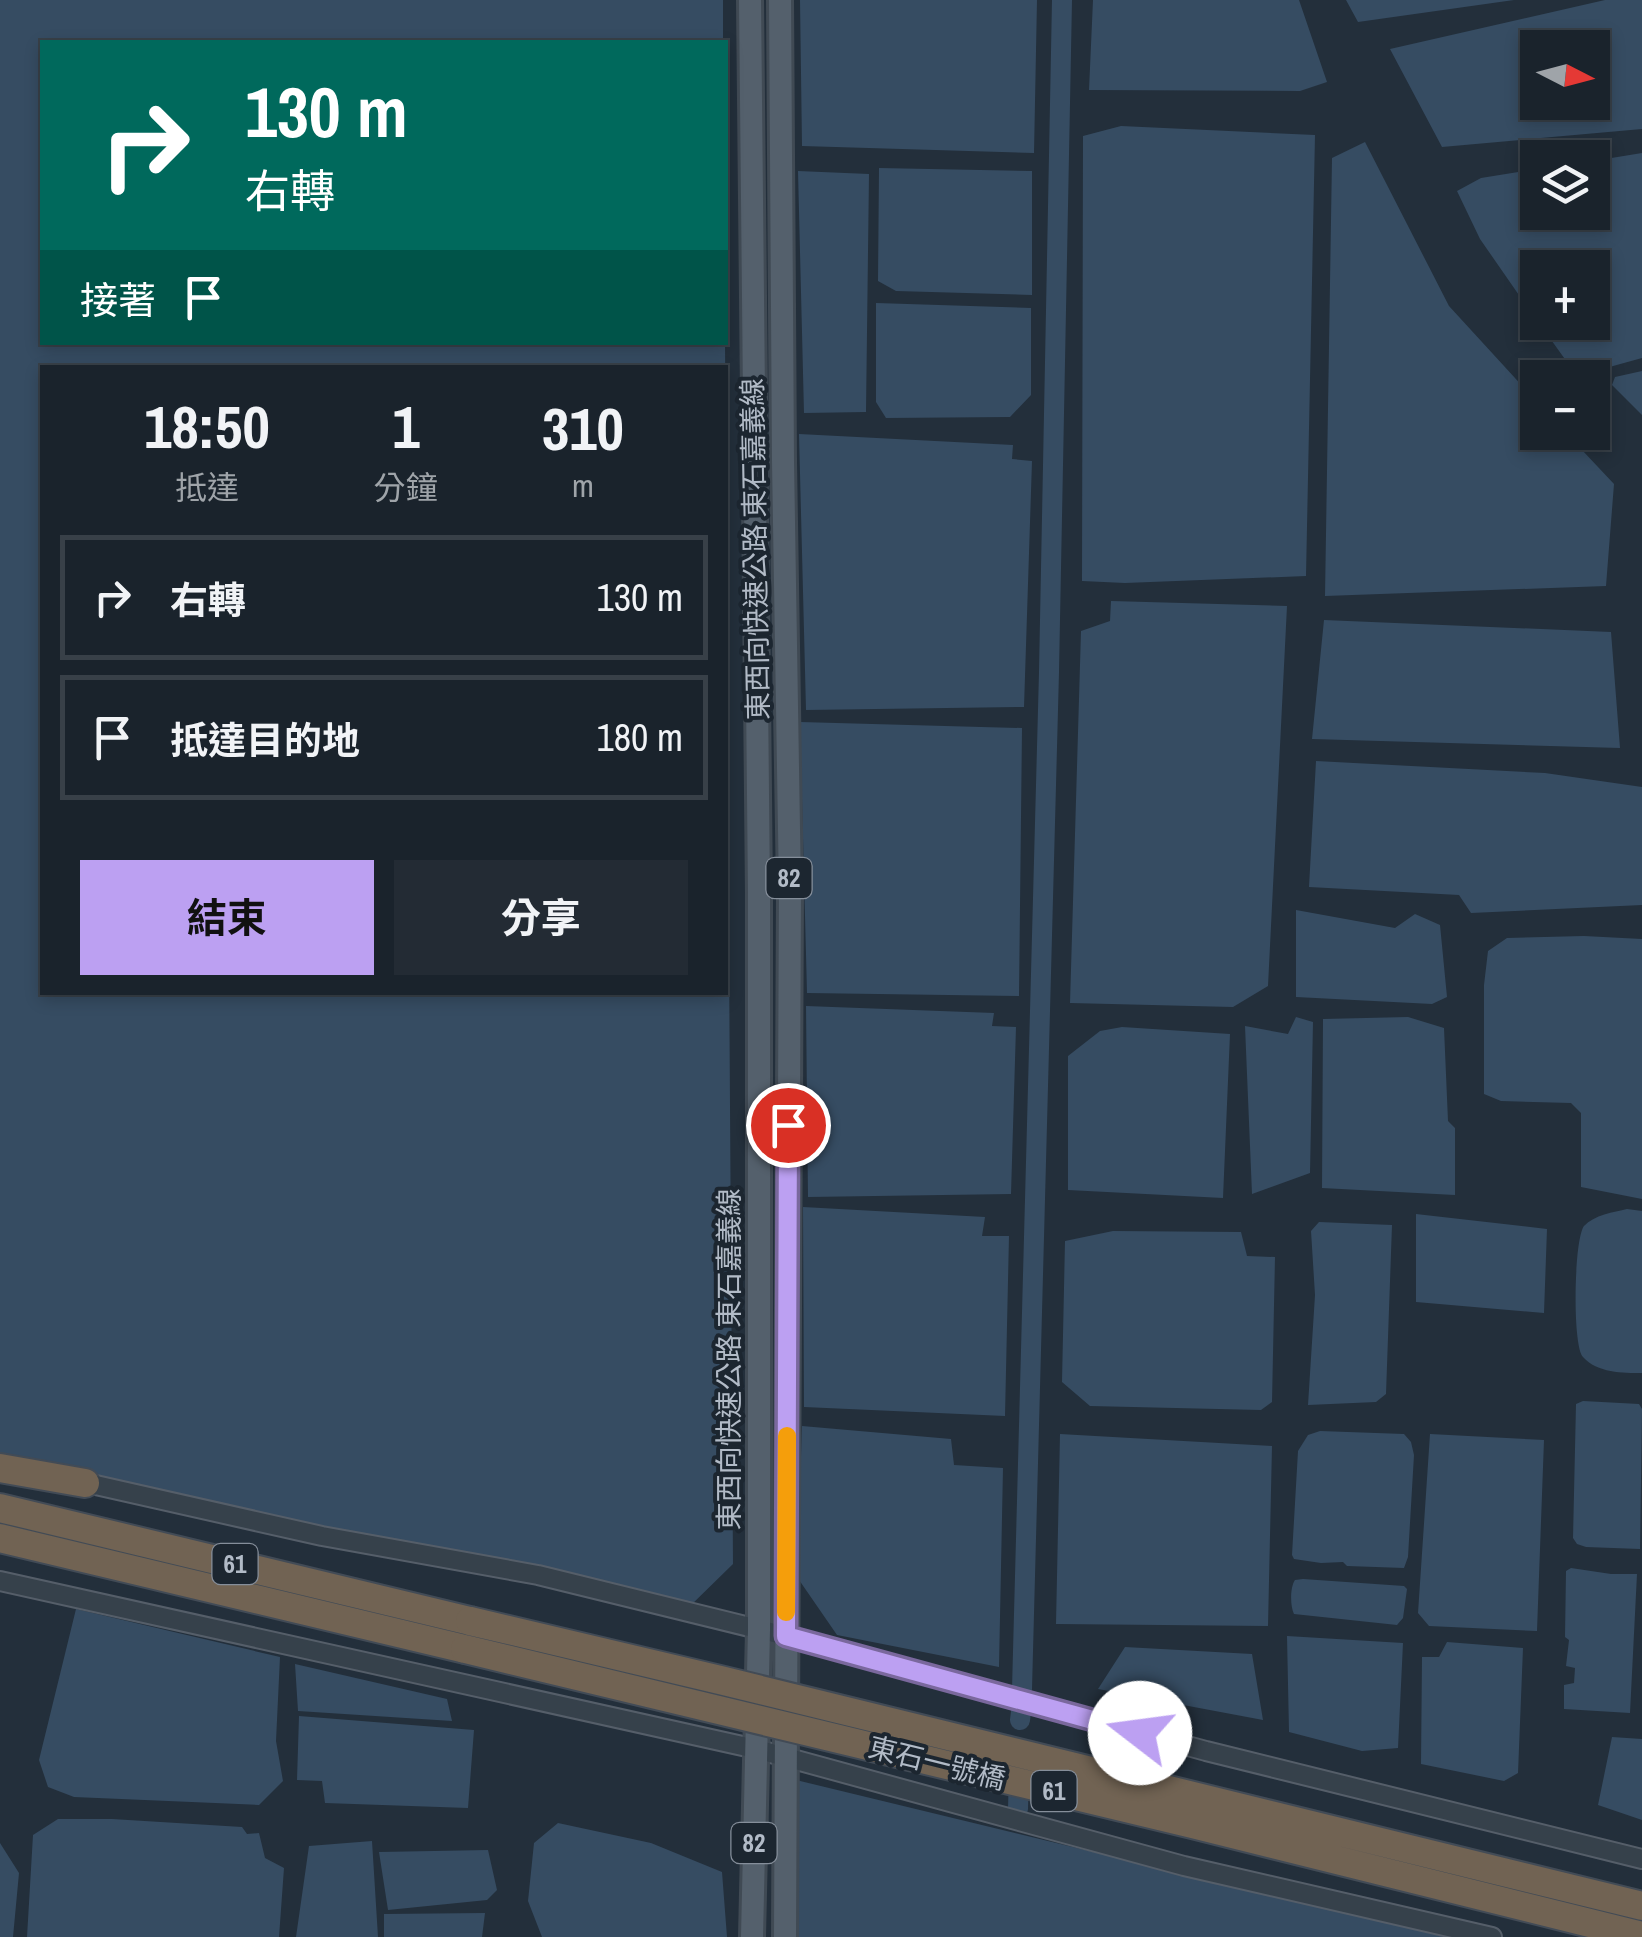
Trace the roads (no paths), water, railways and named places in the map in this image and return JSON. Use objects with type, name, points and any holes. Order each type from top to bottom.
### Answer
[{"type":"highway","points":[[0,1465],[85,1483]]},
{"type":"highway","name":"東石一號橋","points":[[0,1508],[1642,1906]]},
{"type":"highway","name":"東石一號橋","points":[[0,1538],[1642,1936]]},
{"type":"main road","name":"東西向快速公路 東石嘉義線","points":[[750,0],[759,894],[760,1630],[752,1937]]},
{"type":"main road","name":"東西向快速公路 東石嘉義線","points":[[780,0],[782,461],[790,890],[785,1937]]},
{"type":"street","points":[[85,1483],[322,1536],[538,1574],[786,1636],[1206,1751],[1642,1859]]},
{"type":"street","points":[[0,1581],[756,1748],[1184,1866],[1492,1937]]},
{"type":"water","points":[[0,0],[723,0],[723,40],[40,40],[40,345],[725,345],[725,365],[40,365],[40,995],[728,995],[728,799],[733,1564],[686,1610],[0,1455]]},
{"type":"water","points":[[800,0],[1037,0],[1034,153],[802,146]]},
{"type":"water","points":[[1093,0],[1299,0],[1327,82],[1300,91],[1089,90]]},
{"type":"water","points":[[1346,0],[1514,0],[1358,22]]},
{"type":"water","points":[[1605,0],[1642,0],[1642,129],[1442,147],[1390,49]]},
{"type":"water","points":[[1121,126],[1315,135],[1306,576],[1082,581],[1083,136]]},
{"type":"water","points":[[1365,142],[1449,306],[1520,383],[1520,450],[1582,450],[1614,484],[1606,586],[1325,596],[1332,158]]},
{"type":"water","points":[[1642,153],[1642,358],[1610,367],[1610,360],[1566,360],[1551,340],[1610,340],[1610,250],[1520,250],[1520,297],[1480,239],[1457,191],[1481,178],[1520,172],[1520,230],[1610,230],[1610,158]]},
{"type":"water","points":[[879,168],[1032,171],[1032,295],[896,291],[878,281]]},
{"type":"water","points":[[798,171],[869,174],[866,412],[804,413]]},
{"type":"water","points":[[876,303],[1031,308],[1031,395],[1010,417],[886,418],[876,402]]},
{"type":"water","points":[[1642,371],[1642,415],[1612,385],[1615,377]]},
{"type":"water","points":[[799,434],[1013,445],[1012,459],[1032,461],[1024,707],[806,710]]},
{"type":"water","points":[[1111,601],[1287,606],[1268,986],[1233,1007],[1070,1003],[1081,631],[1110,621]]},
{"type":"water","points":[[1324,620],[1611,632],[1620,748],[1312,739]]},
{"type":"water","points":[[800,722],[1022,728],[1019,996],[807,993]]},
{"type":"water","points":[[1316,761],[1545,773],[1642,787],[1642,905],[1471,913],[1459,895],[1309,887]]},
{"type":"water","points":[[1296,910],[1395,928],[1415,914],[1440,925],[1447,997],[1432,1004],[1296,997]]},
{"type":"water","points":[[1507,938],[1642,939],[1642,1199],[1581,1187],[1581,1113],[1571,1103],[1501,1101],[1484,1094],[1484,985],[1488,951]]},
{"type":"water","points":[[806,1006],[994,1013],[992,1026],[1016,1027],[1011,1194],[808,1197]]},
{"type":"water","points":[[1296,1017],[1313,1022],[1310,1173],[1252,1194],[1245,1026],[1288,1034]]},
{"type":"water","points":[[1408,1017],[1444,1028],[1448,1121],[1455,1128],[1455,1195],[1322,1188],[1323,1019]]},
{"type":"water","points":[[1122,1027],[1230,1034],[1223,1198],[1068,1190],[1068,1056],[1100,1031]]},
{"type":"water","points":[[803,1207],[985,1217],[982,1236],[1009,1236],[1005,1416],[804,1407]]},
{"type":"water","points":[[1627,1209],[1642,1211],[1642,1373],[1595,1366],[1583,1357],[1577,1333],[1576,1270],[1584,1226]]},
{"type":"water","points":[[1416,1214],[1547,1229],[1544,1313],[1416,1302]]},
{"type":"water","points":[[1319,1222],[1392,1225],[1386,1394],[1376,1402],[1308,1405],[1315,1295],[1311,1231]]},
{"type":"water","points":[[1113,1231],[1241,1232],[1247,1256],[1275,1257],[1272,1402],[1261,1410],[1090,1406],[1062,1382],[1065,1241]]},
{"type":"water","points":[[1576,1404],[1639,1404],[1642,1409],[1640,1549],[1586,1547],[1573,1538]]},
{"type":"water","points":[[802,1426],[951,1439],[954,1465],[1003,1468],[999,1667],[837,1635],[797,1577]]},
{"type":"water","points":[[1320,1431],[1404,1434],[1411,1442],[1414,1455],[1408,1557],[1404,1568],[1294,1559],[1298,1451],[1308,1435]]},
{"type":"water","points":[[1060,1434],[1272,1446],[1268,1626],[1056,1624]]},
{"type":"water","points":[[1430,1434],[1544,1440],[1537,1631],[1429,1626],[1418,1613]]},
{"type":"water","points":[[1571,1568],[1637,1574],[1630,1713],[1564,1709],[1564,1685],[1574,1683],[1575,1668],[1566,1666],[1566,1571]]},
{"type":"water","points":[[1295,1580],[1404,1586],[1407,1589],[1403,1618],[1397,1625],[1294,1614],[1292,1587]]},
{"type":"water","points":[[76,1609],[280,1657],[276,1741],[283,1781],[259,1805],[74,1797],[48,1787],[39,1760]]},
{"type":"water","points":[[1287,1636],[1403,1643],[1398,1748],[1362,1751],[1289,1732]]},
{"type":"water","points":[[1447,1642],[1523,1648],[1518,1773],[1504,1781],[1421,1764],[1422,1657],[1439,1657]]},
{"type":"water","points":[[1125,1647],[1252,1654],[1263,1720],[1098,1689]]},
{"type":"water","points":[[295,1664],[447,1699],[452,1721],[298,1711]]},
{"type":"water","points":[[299,1716],[474,1730],[468,1808],[325,1803],[322,1781],[297,1780]]},
{"type":"water","points":[[1612,1737],[1642,1739],[1642,1820],[1598,1805]]},
{"type":"water","points":[[796,1780],[1445,1937],[793,1937]]},
{"type":"water","points":[[58,1819],[242,1827],[247,1834],[259,1833],[265,1858],[284,1868],[279,1937],[27,1937],[33,1835]]},
{"type":"water","points":[[558,1823],[651,1843],[722,1872],[727,1937],[542,1937],[528,1901],[534,1843]]},
{"type":"water","points":[[372,1841],[378,1937],[296,1937],[309,1846]]},
{"type":"water","points":[[0,1843],[19,1873],[13,1937],[0,1937]]},
{"type":"water","points":[[488,1850],[497,1890],[487,1900],[388,1910],[379,1852]]},
{"type":"water","points":[[485,1913],[482,1937],[384,1937],[384,1914]]},
{"type":"waterway","points":[[1022,1689],[1062,0]]},
{"type":"waterway","points":[[1020,1720],[1021,1712]]},
{"type":"waterway","points":[[1018,1809],[1019,1771]]}]
